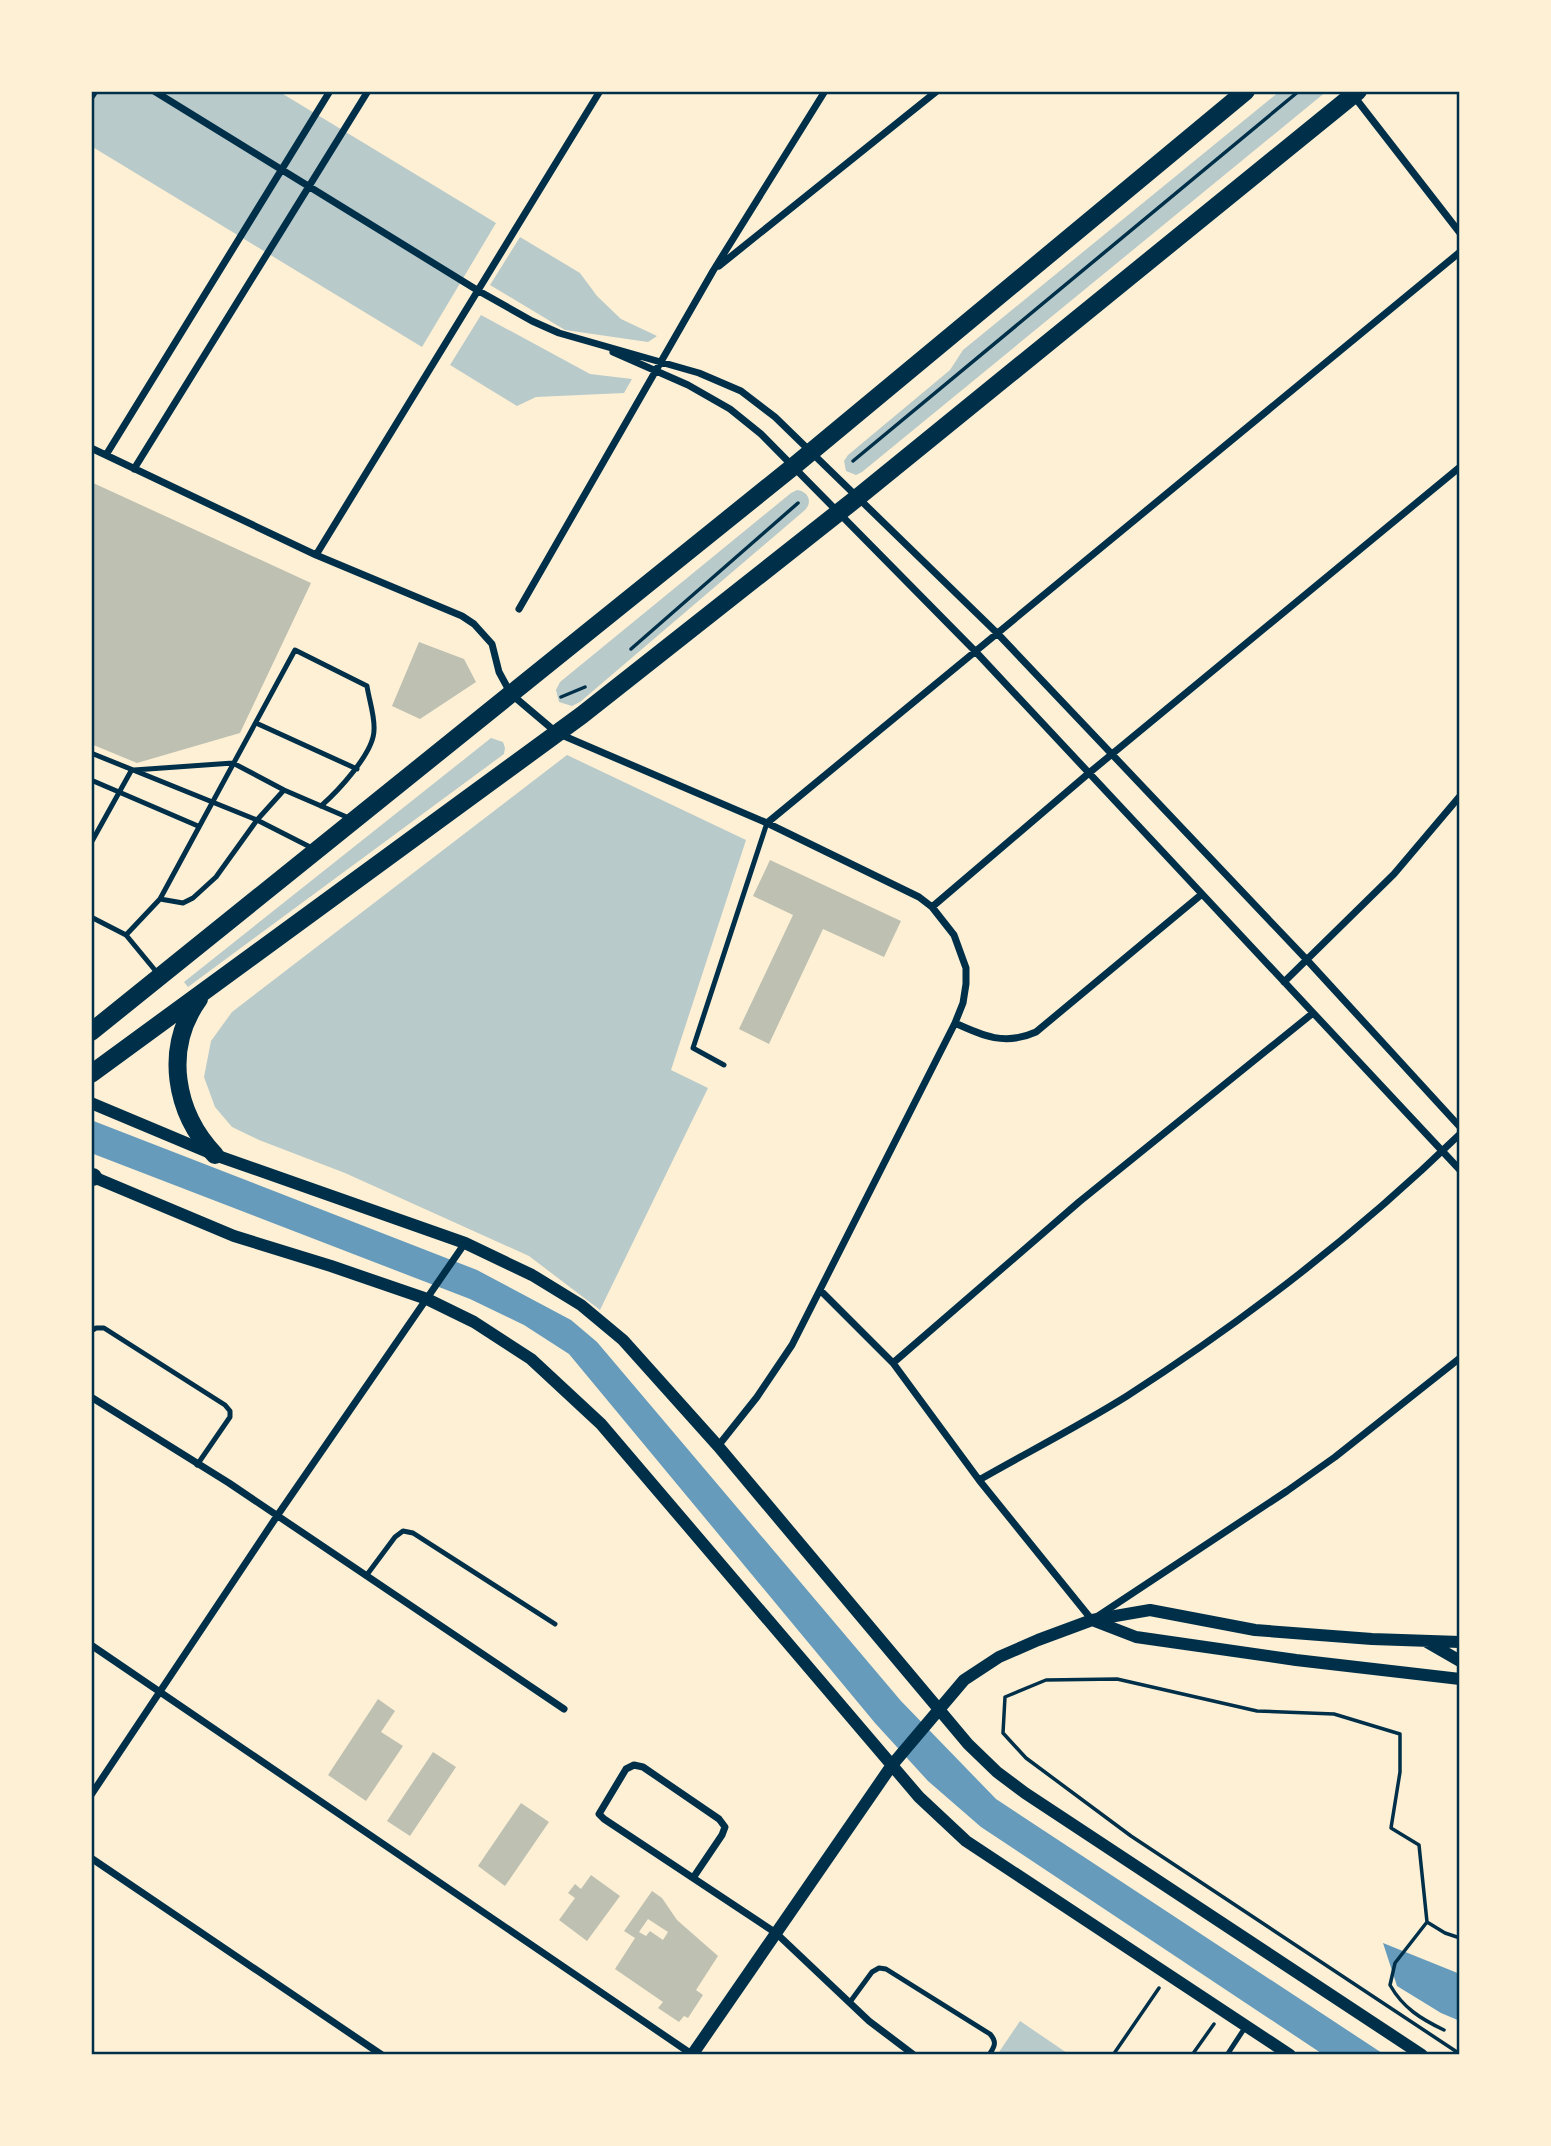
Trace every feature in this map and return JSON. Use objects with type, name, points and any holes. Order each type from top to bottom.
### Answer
[{"type":"main road","points":[[91,1032],[794,466],[1246,91]]},
{"type":"main road","points":[[91,1074],[557,733],[697,626],[1355,93]]},
{"type":"main road","points":[[206,990],[192,1010],[183,1033],[179,1049],[178,1082],[181,1098],[194,1129],[215,1155]]},
{"type":"main road","points":[[91,1016],[123,1006]]},
{"type":"street","points":[[91,97],[95,91]]},
{"type":"street","points":[[153,91],[532,321],[559,333],[699,373],[741,391],[775,417],[997,633],[1307,960],[1460,1127]]},
{"type":"street","points":[[106,455],[330,91]]},
{"type":"street","points":[[134,468],[368,91]]},
{"type":"street","points":[[316,555],[600,91]]},
{"type":"street","points":[[519,609],[660,360],[825,91]]},
{"type":"street","points":[[713,271],[937,91]]},
{"type":"street","points":[[1355,93],[1460,233]]},
{"type":"street","points":[[767,823],[1460,252]]},
{"type":"street","points":[[590,341],[655,370],[730,409],[761,433],[975,651],[1460,1170]]},
{"type":"street","points":[[91,448],[316,555],[462,616],[474,624],[492,644],[499,672],[511,694],[557,733],[767,823],[919,897],[932,907],[954,935],[966,968],[963,1003],[954,1023],[792,1345],[757,1397],[718,1446]]},
{"type":"street","points":[[932,907],[1089,773],[1460,467]]},
{"type":"street","points":[[1284,982],[1394,874],[1460,796]]},
{"type":"street","points":[[954,1023],[1001,1041],[1019,1039],[1036,1032],[1202,894]]},
{"type":"street","points":[[892,1363],[1079,1202],[1314,1013]]},
{"type":"street","points":[[91,1103],[215,1155],[532,1275],[581,1305],[623,1339],[718,1446],[934,1713],[997,1772],[1422,2055]]},
{"type":"street","points":[[979,1480],[1125,1396],[1261,1305],[1355,1230],[1460,1134]]},
{"type":"street","points":[[92,1176],[234,1236],[430,1295],[531,1359],[601,1424],[894,1762],[919,1797],[966,1841],[1290,2055]]},
{"type":"street","points":[[91,1795],[277,1516],[462,1248]]},
{"type":"street","points":[[820,1290],[892,1363],[979,1480],[1092,1620],[1136,1637],[1296,1660],[1460,1679]]},
{"type":"street","points":[[1092,1620],[1297,1484],[1460,1358]]},
{"type":"street","points":[[91,1397],[229,1483],[564,1709]]},
{"type":"street","points":[[91,1645],[692,2055],[894,1762],[964,1681],[999,1657],[1092,1620],[1150,1610],[1255,1630],[1460,1642]]},
{"type":"street","points":[[1425,1641],[1460,1661]]},
{"type":"street","points":[[693,1878],[722,1835],[725,1826],[719,1819],[643,1767],[634,1765],[626,1769],[599,1814],[693,1878],[776,1934],[869,2021],[915,2055]]},
{"type":"street","points":[[91,1858],[382,2055]]},
{"type":"lane","points":[[126,935],[159,899],[295,650],[367,686],[375,733],[357,769],[321,806]]},
{"type":"lane","points":[[256,723],[357,769]]},
{"type":"lane","points":[[91,753],[257,820],[317,850]]},
{"type":"lane","points":[[131,771],[233,763],[284,790],[355,821]]},
{"type":"lane","points":[[91,843],[118,790],[131,771]]},
{"type":"lane","points":[[91,780],[198,826]]},
{"type":"lane","points":[[159,899],[183,903],[192,898],[216,877],[257,820],[284,790]]},
{"type":"lane","points":[[724,1065],[694,1048],[767,823]]},
{"type":"lane","points":[[91,917],[126,935],[160,977]]},
{"type":"lane","points":[[91,1331],[104,1328],[225,1405],[230,1411],[230,1417],[197,1465]]},
{"type":"lane","points":[[366,1576],[395,1537],[403,1531],[413,1533],[555,1624]]},
{"type":"lane","points":[[850,2002],[873,1972],[879,1968],[886,1969],[990,2034],[995,2045],[989,2055]]},
{"type":"lane","points":[[1227,2055],[1247,2026]]},
{"type":"path","points":[[853,461],[1299,91]]},
{"type":"path","points":[[621,658],[798,503]]},
{"type":"path","points":[[561,697],[590,685]]},
{"type":"path","points":[[1444,2030],[1401,2003],[1390,1986],[1395,1963],[1427,1922],[1419,1845],[1391,1828],[1401,1772],[1400,1734],[1334,1714],[1257,1711],[1117,1679],[1046,1680],[1005,1697],[1003,1733],[1026,1758],[1131,1836],[1460,2054]]},
{"type":"path","points":[[1427,1922],[1460,1938]]},
{"type":"path","points":[[1113,2055],[1168,1974]]},
{"type":"path","points":[[1192,2055],[1223,2010]]},
{"type":"shaded area","points":[[91,91],[278,91],[496,223],[422,347],[91,146]]},
{"type":"shaded area","points":[[1280,91],[1327,91],[862,472],[856,475],[846,471],[844,461],[848,455],[950,370],[963,350]]},
{"type":"shaded area","points":[[520,237],[580,273],[597,296],[621,319],[657,336],[648,342],[565,330],[490,285]]},
{"type":"shaded area","points":[[481,315],[590,374],[632,379],[624,393],[536,397],[517,406],[450,365]]},
{"type":"shaded area","points":[[797,490],[808,497],[809,504],[805,510],[580,702],[572,706],[559,702],[556,690],[560,682]]},
{"type":"shaded area","points":[[491,738],[503,742],[504,754],[188,987],[184,982]]},
{"type":"shaded area","points":[[567,755],[746,840],[671,1070],[708,1088],[600,1310],[529,1256],[345,1173],[232,1127],[215,1107],[204,1077],[211,1041],[232,1012]]},
{"type":"shaded area","points":[[1020,2021],[1070,2055],[997,2055]]},
{"type":"water","points":[[91,1120],[477,1270],[571,1320],[597,1342],[901,1701],[996,1799],[1385,2055],[1324,2055],[981,1827],[928,1781],[875,1723],[569,1354],[524,1325],[470,1299],[91,1153]]},
{"type":"water","points":[[1383,1943],[1460,1974],[1460,2021],[1441,2013],[1397,1986]]},
{"type":"building","points":[[91,482],[311,583],[240,733],[137,763],[91,744]]},
{"type":"building","points":[[419,642],[464,659],[476,682],[420,719],[392,706]]},
{"type":"building","points":[[770,860],[901,921],[884,957],[823,929],[769,1044],[739,1029],[793,915],[753,896]]},
{"type":"building","points":[[378,1699],[395,1711],[381,1732],[403,1746],[366,1801],[328,1775]]},
{"type":"building","points":[[433,1752],[456,1767],[410,1836],[387,1821]]},
{"type":"building","points":[[521,1803],[549,1822],[505,1886],[478,1866]]},
{"type":"building","points":[[591,1875],[620,1896],[587,1941],[559,1920],[575,1898],[568,1893],[575,1884],[581,1889]]},
{"type":"building","points":[[652,1891],[662,1898],[677,1920],[718,1956],[696,1990],[703,1995],[688,2018],[684,2016],[679,2022],[658,2008],[663,2002],[615,1969],[635,1938],[624,1931]],"holes":[[[648,1919],[668,1932],[663,1940],[650,1931],[646,1936],[639,1932]]]}]
